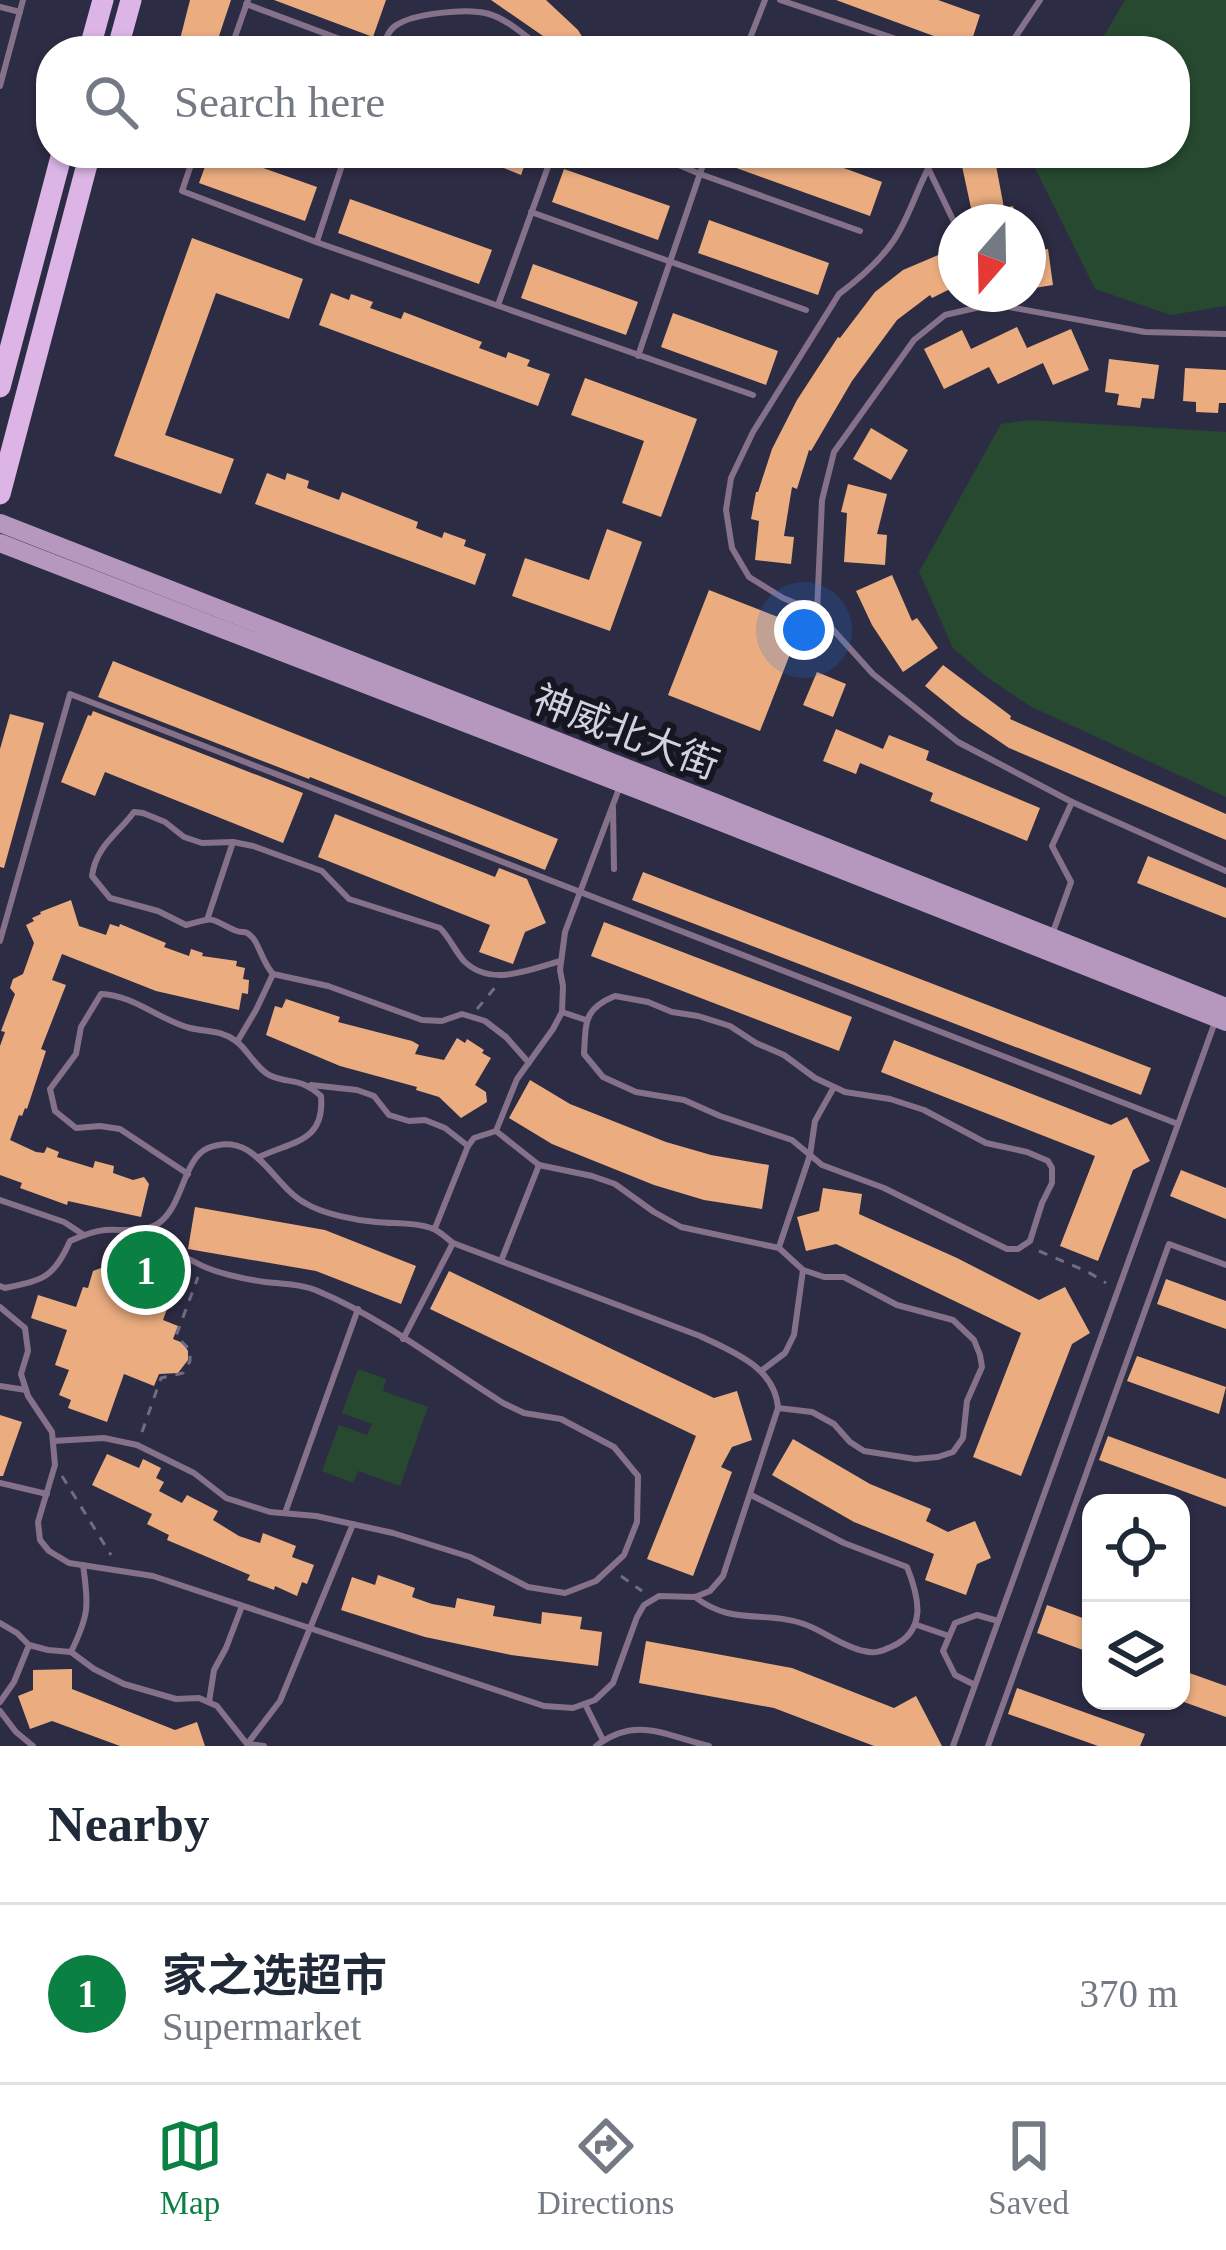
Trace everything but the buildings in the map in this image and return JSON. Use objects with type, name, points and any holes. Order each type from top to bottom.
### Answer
[{"type":"main road","points":[[93,36],[103,0]]},
{"type":"main road","points":[[121,36],[131,0]]},
{"type":"main road","points":[[0,387],[58,168]]},
{"type":"main road","points":[[0,494],[86,168]]},
{"type":"street","name":"神威北大街","points":[[0,523],[716,803],[1050,938],[1223,1016]]},
{"type":"street","name":"神威北大街","points":[[0,543],[1223,1016]]},
{"type":"lane","points":[[0,86],[23,0]]},
{"type":"lane","points":[[751,36],[765,0]]},
{"type":"lane","points":[[780,0],[887,36]]},
{"type":"lane","points":[[1016,36],[1040,0]]},
{"type":"lane","points":[[235,36],[247,2],[334,36]]},
{"type":"lane","points":[[0,7],[20,12]]},
{"type":"lane","points":[[388,36],[399,23],[427,15],[485,12],[524,36]]},
{"type":"lane","points":[[190,168],[182,191],[753,395]]},
{"type":"lane","points":[[316,242],[341,168]]},
{"type":"lane","points":[[497,305],[547,168]]},
{"type":"lane","points":[[686,168],[860,231]]},
{"type":"lane","points":[[638,356],[702,168]]},
{"type":"lane","points":[[927,168],[945,204]]},
{"type":"lane","points":[[927,168],[895,238],[860,279],[839,294],[753,432],[731,478],[726,510],[732,548],[749,578],[817,611],[873,674],[958,742],[1134,832],[1226,871]]},
{"type":"lane","points":[[531,212],[806,310]]},
{"type":"lane","points":[[817,611],[822,500],[834,452],[914,340],[945,315],[958,312]]},
{"type":"lane","points":[[1036,312],[1145,332],[1226,334]]},
{"type":"lane","points":[[0,940],[70,694],[1178,1124]]},
{"type":"lane","points":[[496,1131],[517,1079],[562,1012],[565,932],[621,783]]},
{"type":"lane","points":[[1050,938],[1072,882],[1052,846],[1072,802]]},
{"type":"lane","points":[[613,805],[614,868]]},
{"type":"lane","points":[[529,1063],[485,1021],[463,1014],[442,1021],[422,1020],[328,986],[273,974],[257,943],[222,921],[208,917],[186,925],[158,911],[110,898],[92,876],[94,859],[134,812],[143,813],[202,843],[254,846],[322,871],[349,899],[440,928],[466,963],[482,972],[501,977],[561,961]]},
{"type":"lane","points":[[208,917],[233,842]]},
{"type":"lane","points":[[237,1042],[273,974]]},
{"type":"lane","points":[[188,1174],[120,1129],[76,1128],[56,1112],[50,1089],[76,1054],[81,1027],[101,994],[116,994],[166,1020],[219,1032],[237,1042],[264,1073],[374,1096],[389,1115],[445,1127],[468,1146]]},
{"type":"lane","points":[[615,996],[698,1016],[730,1026],[845,1092],[924,1110],[986,1143],[1048,1161],[1052,1183],[1030,1241],[1018,1249],[1007,1249],[884,1188],[822,1165],[792,1140],[684,1100],[635,1092],[602,1076],[584,1054],[586,1020],[597,1003],[615,996]]},
{"type":"lane","points":[[562,1012],[586,1020]]},
{"type":"lane","points":[[953,1746],[1178,1124],[1223,1016]]},
{"type":"lane","points":[[259,1157],[316,1130],[322,1115],[321,1096],[309,1085]]},
{"type":"lane","points":[[779,1247],[810,1155],[815,1121],[834,1087]]},
{"type":"lane","points":[[435,1228],[468,1146],[474,1138],[496,1131]]},
{"type":"lane","points":[[496,1131],[539,1165],[615,1184],[681,1227],[779,1247],[803,1270],[844,1277],[897,1305],[952,1320],[974,1340],[982,1367],[967,1401],[962,1438],[953,1452],[938,1457],[915,1459],[864,1450],[812,1412],[778,1408]]},
{"type":"lane","points":[[228,1144],[259,1157],[282,1186],[307,1205],[371,1222],[435,1228],[453,1243],[700,1336],[736,1353],[773,1383],[778,1408],[723,1576],[710,1592],[695,1598],[659,1596],[644,1605],[613,1683],[595,1700],[573,1708],[544,1706],[154,1576],[69,1563],[40,1540],[38,1522],[55,1464],[52,1432],[26,1390],[21,1374],[28,1351],[25,1328],[0,1305],[3,1287],[40,1281],[59,1266],[70,1240],[99,1230],[150,1228],[164,1219],[178,1200],[195,1157],[208,1148],[228,1144]]},
{"type":"lane","points":[[501,1261],[539,1165]]},
{"type":"lane","points":[[0,1200],[64,1222],[84,1235]]},
{"type":"lane","points":[[52,1441],[104,1438],[137,1445],[194,1473],[226,1498],[270,1512],[316,1516],[393,1533],[470,1557],[528,1588],[566,1593],[596,1581],[624,1555],[637,1522],[638,1476],[614,1447],[561,1419],[524,1413],[503,1403],[358,1309],[313,1288],[236,1278],[202,1266],[172,1251],[150,1228]]},
{"type":"lane","points":[[403,1339],[453,1243]]},
{"type":"lane","points":[[988,1746],[1169,1244],[1226,1265]]},
{"type":"lane","points":[[761,1371],[785,1353],[794,1335],[803,1270]]},
{"type":"lane","points":[[285,1514],[358,1309]]},
{"type":"lane","points":[[0,1387],[26,1390]]},
{"type":"lane","points":[[0,1483],[47,1494]]},
{"type":"lane","points":[[695,1598],[711,1610],[732,1615],[802,1623],[860,1651],[878,1653],[902,1642],[917,1624],[919,1597],[907,1567],[844,1543],[751,1495]]},
{"type":"lane","points":[[246,1745],[280,1701],[353,1524]]},
{"type":"lane","points":[[70,1652],[86,1621],[83,1565]]},
{"type":"lane","points":[[208,1702],[214,1670],[242,1606]]},
{"type":"lane","points":[[975,1685],[955,1675],[943,1651],[955,1623],[977,1615],[998,1622]]},
{"type":"lane","points":[[0,1623],[29,1645],[70,1652],[94,1669],[154,1694],[199,1698],[218,1706],[246,1745]]},
{"type":"lane","points":[[917,1624],[949,1636]]},
{"type":"lane","points":[[29,1645],[0,1707],[16,1732],[33,1746]]},
{"type":"lane","points":[[585,1704],[599,1743],[628,1729],[659,1730],[709,1746]]},
{"type":"lane","points":[[246,1745],[265,1746]]},
{"type":"path","points":[[471,1016],[501,977]]},
{"type":"path","points":[[1030,1241],[1036,1250],[1118,1291]]},
{"type":"path","points":[[137,1445],[161,1378],[183,1373],[190,1361],[190,1350],[176,1336],[202,1266]]},
{"type":"path","points":[[55,1464],[120,1570]]},
{"type":"path","points":[[610,1568],[654,1599]]},
{"type":"green space","points":[[1125,0],[1226,0],[1226,306],[1171,315],[1095,289],[1035,168],[1190,168],[1190,36],[1104,36]]},
{"type":"green space","points":[[1030,420],[1226,432],[1226,797],[1030,706],[953,648],[919,572],[1001,424]]},
{"type":"green space","points":[[358,1369],[386,1379],[383,1391],[428,1407],[400,1486],[358,1471],[353,1483],[322,1471],[339,1425],[367,1435],[372,1424],[342,1413]]},
{"type":"place","name":"家之选超市","points":[[146,1270]]}]
